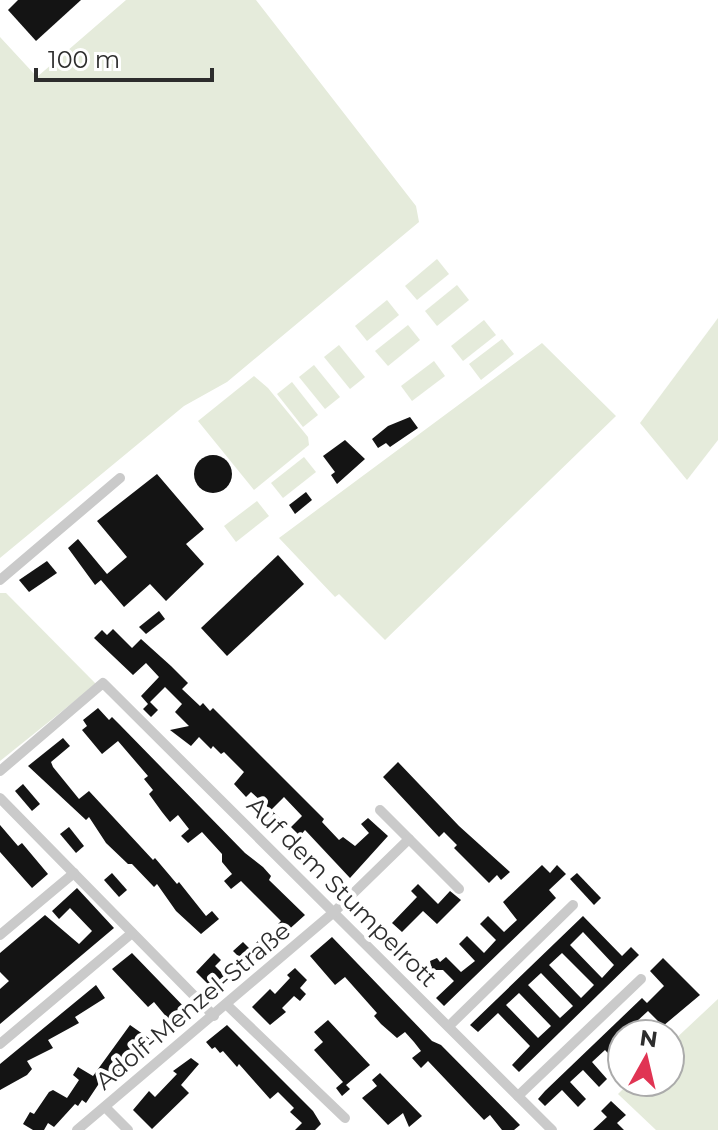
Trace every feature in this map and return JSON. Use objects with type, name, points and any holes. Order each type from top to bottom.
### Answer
[{"type":"street","points":[[0,580],[120,478]]},
{"type":"street","name":"Auf dem Stumpelrott","points":[[0,771],[103,683],[449,1026],[547,1128]]},
{"type":"street","points":[[0,798],[214,1016]]},
{"type":"street","points":[[380,810],[459,889]]},
{"type":"street","name":"Adolf-Menzel-Straße","points":[[77,1130],[334,912],[409,839]]},
{"type":"street","points":[[0,935],[74,873]]},
{"type":"street","points":[[449,1026],[573,905]]},
{"type":"street","points":[[0,1044],[132,933]]},
{"type":"street","points":[[518,1096],[641,979]]},
{"type":"street","points":[[227,1005],[345,1118]]},
{"type":"street","points":[[105,1107],[128,1130]]},
{"type":"green space","points":[[126,0],[256,0],[416,206],[419,222],[227,382],[184,406],[0,558],[0,37],[37,77]]},
{"type":"green space","points":[[437,259],[449,274],[417,300],[405,286]]},
{"type":"green space","points":[[457,285],[469,300],[437,326],[425,311]]},
{"type":"green space","points":[[387,300],[399,315],[367,341],[355,326]]},
{"type":"green space","points":[[718,318],[718,440],[687,480],[640,423]]},
{"type":"green space","points":[[484,320],[496,335],[463,361],[451,346]]},
{"type":"green space","points":[[408,325],[420,340],[388,366],[375,351]]},
{"type":"green space","points":[[502,339],[514,354],[481,380],[469,364]]},
{"type":"green space","points":[[542,343],[616,416],[385,640],[339,594],[335,597],[279,538]]},
{"type":"green space","points":[[339,345],[365,377],[350,389],[324,357]]},
{"type":"green space","points":[[434,361],[445,376],[412,401],[401,386]]},
{"type":"green space","points":[[314,365],[340,397],[325,409],[299,377]]},
{"type":"green space","points":[[254,376],[268,388],[308,437],[309,445],[254,490],[198,421]]},
{"type":"green space","points":[[292,382],[318,415],[303,427],[277,394]]},
{"type":"green space","points":[[304,457],[316,472],[283,498],[271,483]]},
{"type":"green space","points":[[257,501],[269,516],[236,542],[224,526]]},
{"type":"green space","points":[[0,593],[6,593],[96,684],[0,761]]},
{"type":"green space","points":[[718,999],[718,1130],[656,1130],[622,1098],[686,1098],[686,1029]]},
{"type":"building","points":[[18,0],[81,0],[36,41],[8,10]]},
{"type":"building","points":[[410,417],[418,428],[390,447],[386,443],[378,448],[372,439],[388,426]]},
{"type":"building","points":[[345,440],[365,459],[337,484],[331,475],[335,472],[323,456]]},
{"type":"building","points":[[213,455],[226,461],[232,474],[226,487],[213,493],[200,487],[194,474],[200,461]]},
{"type":"building","points":[[157,474],[204,529],[186,544],[204,564],[166,601],[150,584],[124,607],[101,580],[95,585],[68,548],[78,539],[107,574],[127,557],[97,521]]},
{"type":"building","points":[[306,492],[312,500],[295,514],[289,505]]},
{"type":"building","points":[[278,555],[304,584],[227,656],[201,628]]},
{"type":"building","points":[[47,561],[57,573],[29,592],[19,580]]},
{"type":"building","points":[[159,611],[165,619],[146,634],[139,627]]},
{"type":"building","points":[[113,629],[132,648],[141,639],[171,666],[188,683],[182,689],[200,706],[203,703],[210,711],[213,708],[324,819],[322,822],[339,840],[343,837],[355,846],[369,833],[361,824],[368,818],[388,836],[350,878],[305,830],[300,836],[291,827],[302,816],[284,797],[271,810],[251,792],[246,797],[234,784],[244,772],[224,752],[221,754],[213,746],[211,749],[199,737],[191,746],[170,730],[189,726],[175,712],[182,704],[165,687],[150,702],[158,710],[151,717],[143,709],[148,704],[141,696],[159,677],[146,663],[133,675],[94,638],[102,630],[107,635]]},
{"type":"building","points":[[98,708],[109,720],[112,717],[245,853],[263,867],[271,876],[269,880],[305,915],[285,933],[278,924],[281,921],[241,881],[231,889],[224,881],[232,874],[222,862],[222,854],[202,832],[188,843],[181,836],[189,829],[178,815],[170,822],[149,794],[153,790],[144,779],[148,776],[118,741],[102,754],[82,730],[87,726],[83,720]]},
{"type":"building","points":[[63,738],[70,746],[51,762],[53,767],[79,799],[89,791],[153,860],[155,858],[177,884],[179,882],[206,916],[212,911],[219,919],[201,934],[176,911],[157,884],[154,887],[106,843],[89,817],[86,820],[28,766]]},
{"type":"building","points":[[398,762],[459,826],[510,872],[501,880],[497,875],[489,883],[454,848],[457,845],[444,832],[439,837],[383,777]]},
{"type":"building","points":[[23,784],[40,804],[32,811],[15,791]]},
{"type":"building","points":[[271,810],[284,822],[276,830],[263,818]]},
{"type":"building","points":[[0,825],[18,846],[22,843],[48,874],[32,888],[0,852]]},
{"type":"building","points":[[69,827],[84,846],[76,853],[60,834]]},
{"type":"building","points":[[542,865],[550,873],[557,865],[566,874],[549,890],[556,898],[444,1006],[436,998],[454,981],[443,970],[432,970],[430,961],[437,958],[440,962],[446,957],[461,972],[475,961],[459,944],[467,936],[484,953],[496,940],[480,924],[488,916],[504,932],[517,920],[503,902]]},
{"type":"building","points":[[112,873],[127,890],[119,897],[104,880]]},
{"type":"building","points":[[577,873],[601,898],[594,905],[570,879]]},
{"type":"building","points":[[418,884],[438,904],[450,891],[461,900],[437,924],[423,911],[402,932],[392,923],[417,897],[411,891]]},
{"type":"building","points":[[77,888],[114,928],[0,1024],[0,989],[9,981],[0,972],[0,953],[45,915],[79,944],[92,931],[70,908],[59,919],[52,911]]},
{"type":"building","points":[[583,916],[622,956],[631,947],[639,955],[519,1072],[512,1065],[530,1046],[498,1013],[478,1032],[470,1025]],"holes":[[[583,932],[614,965],[602,978],[570,945]],[[562,953],[594,985],[581,998],[549,965]],[[541,973],[573,1006],[560,1018],[528,985]],[[519,993],[551,1026],[538,1038],[506,1005]]]},
{"type":"building","points":[[262,937],[269,946],[239,972],[234,966],[241,959],[233,951],[243,942],[250,949]]},
{"type":"building","points":[[332,937],[432,1041],[441,1045],[520,1125],[514,1130],[502,1130],[490,1115],[484,1120],[428,1061],[421,1068],[412,1058],[421,1051],[414,1042],[405,1032],[397,1038],[381,1024],[374,1016],[377,1013],[345,977],[335,985],[310,956]]},
{"type":"building","points":[[132,953],[190,1013],[174,1026],[154,1002],[148,1007],[112,969]]},
{"type":"building","points":[[214,953],[221,960],[215,966],[228,979],[215,991],[196,972]]},
{"type":"building","points":[[663,958],[700,995],[673,1018],[655,1018],[648,1011],[640,1018],[621,1018],[642,998],[647,1003],[664,986],[650,971]]},
{"type":"building","points":[[295,968],[307,980],[300,988],[306,994],[300,1001],[294,996],[282,1008],[286,1012],[270,1025],[252,1007],[270,989],[275,994]]},
{"type":"building","points":[[96,985],[105,998],[75,1017],[79,1023],[48,1040],[53,1048],[27,1061],[32,1069],[27,1075],[0,1090],[0,1064]]},
{"type":"building","points":[[328,1020],[370,1065],[346,1085],[350,1089],[342,1096],[336,1088],[343,1082],[314,1050],[323,1042],[314,1032]]},
{"type":"building","points":[[130,1025],[150,1039],[141,1053],[137,1050],[116,1075],[112,1072],[104,1085],[100,1082],[86,1103],[82,1100],[78,1106],[75,1104],[54,1127],[48,1123],[44,1130],[33,1130],[23,1124],[49,1092],[53,1090],[67,1098],[79,1080],[73,1075],[78,1067],[93,1076]]},
{"type":"building","points":[[227,1025],[313,1111],[321,1124],[315,1130],[295,1130],[302,1123],[290,1112],[294,1108],[278,1092],[270,1099],[239,1064],[237,1067],[223,1051],[220,1053],[215,1047],[212,1049],[206,1042]]},
{"type":"building","points":[[606,1033],[606,1051],[592,1062],[606,1078],[599,1087],[583,1070],[570,1082],[586,1099],[578,1107],[562,1090],[545,1106],[538,1099]]},
{"type":"building","points":[[191,1058],[199,1064],[181,1085],[189,1093],[152,1129],[133,1110],[149,1091],[155,1097],[177,1074],[173,1071]]},
{"type":"building","points":[[380,1073],[422,1116],[409,1127],[403,1113],[388,1125],[362,1098],[377,1086],[372,1080]]},
{"type":"building","points":[[611,1101],[626,1115],[617,1123],[624,1130],[593,1130],[607,1117],[601,1111]]}]
